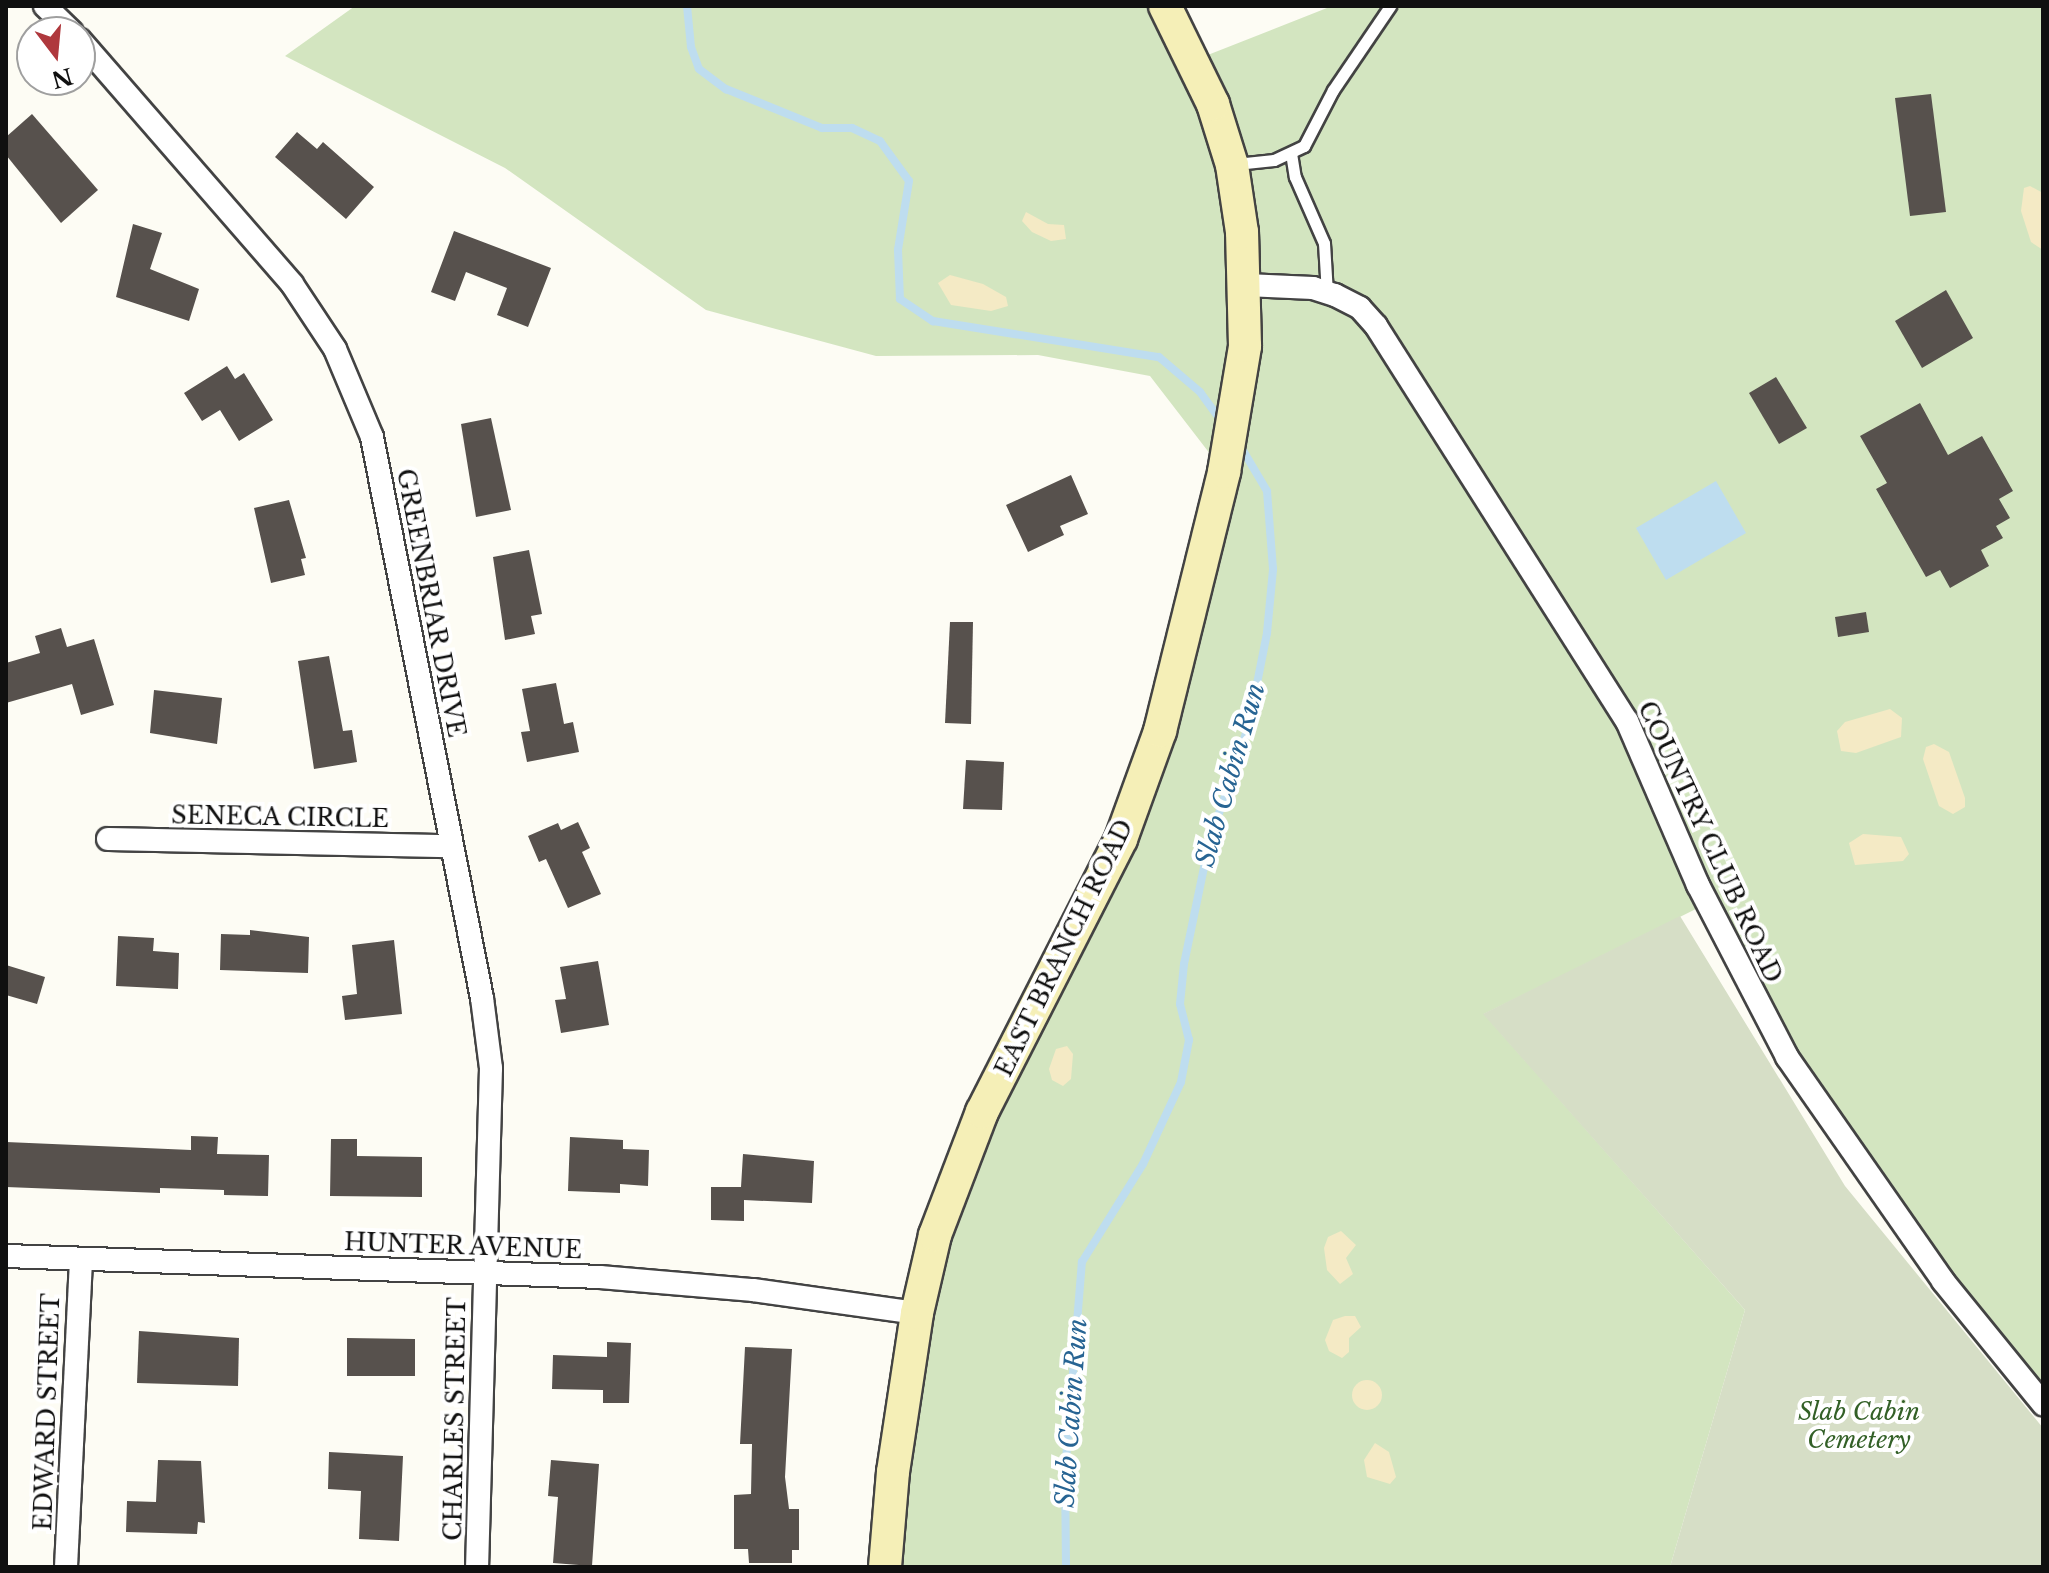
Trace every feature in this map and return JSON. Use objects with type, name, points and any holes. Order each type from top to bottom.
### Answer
[{"type":"main road","name":"EAST BRANCH ROAD","points":[[885,1567],[893,1472],[917,1313],[955,1172],[1121,839],[1168,702],[1224,472],[1238,389],[1246,285],[1232,165],[1201,74],[1165,6]]},
{"type":"street","name":"GREENBRIAR DRIVE","points":[[96,58],[292,284],[335,349],[372,437],[389,510],[491,1068],[485,1271]]},
{"type":"street","name":"COUNTRY CLUB ROAD","points":[[1246,285],[1327,293],[1360,308],[1376,326],[1605,684],[1653,773],[1707,904],[1787,1057],[1943,1281],[2043,1404]]},
{"type":"street","name":"SENECA CIRCLE","points":[[108,839],[451,846]]},
{"type":"street","name":"HUNTER AVENUE","points":[[6,1256],[485,1271],[753,1290],[917,1313]]},
{"type":"street","name":"EDWARD STREET","points":[[66,1567],[81,1259]]},
{"type":"street","name":"CHARLES STREET","points":[[477,1567],[485,1271]]},
{"type":"lane","points":[[1232,165],[1291,153],[1304,146],[1333,90],[1390,6]]},
{"type":"lane","points":[[1291,153],[1295,177],[1324,243],[1327,293]]},
{"type":"green space","points":[[355,6],[1165,6],[1195,60],[1332,6],[2043,6],[2043,1389],[1870,1181],[1706,904],[1484,1014],[1745,1310],[1670,1567],[885,1567],[935,1235],[1121,839],[1224,472],[1150,376],[1038,355],[876,356],[706,310],[505,168],[285,56]]},
{"type":"green space","name":"Slab Cabin Cemetery","points":[[1680,916],[1845,1186],[2043,1428],[2043,1567],[1670,1567],[1745,1310],[1483,1014]]},
{"type":"sand","points":[[2030,186],[2043,193],[2043,250],[2031,242],[2021,211],[2024,188]]},
{"type":"sand","points":[[1026,212],[1048,224],[1064,225],[1066,239],[1051,241],[1032,232],[1022,221]]},
{"type":"sand","points":[[950,275],[983,284],[1006,297],[1008,306],[991,311],[951,305],[938,283]]},
{"type":"sand","points":[[1890,709],[1902,718],[1901,737],[1856,753],[1841,751],[1837,731],[1845,722]]},
{"type":"sand","points":[[1934,744],[1949,752],[1965,798],[1965,807],[1953,814],[1939,806],[1923,759],[1926,747]]},
{"type":"sand","points":[[1863,834],[1901,837],[1909,854],[1903,861],[1855,865],[1849,843]]},
{"type":"sand","points":[[1067,1046],[1073,1054],[1071,1079],[1063,1086],[1052,1080],[1049,1069],[1056,1049]]},
{"type":"sand","points":[[1341,1231],[1356,1245],[1346,1258],[1353,1274],[1340,1284],[1327,1270],[1324,1248],[1328,1237]]},
{"type":"sand","points":[[1355,1316],[1361,1327],[1349,1338],[1349,1352],[1342,1358],[1329,1351],[1325,1340],[1333,1320]]},
{"type":"sand","points":[[1367,1380],[1373,1381],[1381,1389],[1381,1401],[1373,1409],[1367,1410],[1361,1409],[1353,1401],[1352,1395],[1353,1389],[1361,1381]]},
{"type":"sand","points":[[1375,1443],[1389,1452],[1396,1477],[1390,1484],[1367,1477],[1364,1460]]},
{"type":"water","points":[[1716,481],[1746,533],[1666,580],[1636,528]]},
{"type":"building","points":[[1931,94],[1946,212],[1910,216],[1895,98]]},
{"type":"building","points":[[32,114],[98,190],[61,223],[6,155],[6,137]]},
{"type":"building","points":[[297,132],[317,149],[323,142],[374,187],[346,219],[275,157]]},
{"type":"building","points":[[133,224],[162,233],[150,269],[199,289],[189,321],[116,297]]},
{"type":"building","points":[[454,231],[551,268],[528,327],[497,315],[507,288],[466,272],[455,301],[431,292]]},
{"type":"building","points":[[1946,290],[1973,338],[1922,368],[1895,321]]},
{"type":"building","points":[[227,366],[235,379],[244,373],[273,420],[239,441],[220,410],[202,421],[184,393]]},
{"type":"building","points":[[1776,377],[1807,428],[1779,444],[1749,393]]},
{"type":"building","points":[[1920,403],[1948,455],[1982,436],[2013,491],[1999,499],[2010,518],[1996,526],[2003,538],[1981,550],[1989,566],[1950,588],[1940,570],[1926,577],[1876,489],[1887,483],[1860,436]]},
{"type":"building","points":[[491,418],[511,510],[476,517],[461,424]]},
{"type":"building","points":[[1071,475],[1088,514],[1060,526],[1064,535],[1028,552],[1006,505]]},
{"type":"building","points":[[289,500],[306,558],[301,559],[305,575],[271,583],[254,508]]},
{"type":"building","points":[[529,550],[542,614],[531,616],[535,634],[505,640],[493,557]]},
{"type":"building","points":[[1866,612],[1869,632],[1838,637],[1835,617]]},
{"type":"building","points":[[950,622],[973,622],[971,724],[945,723]]},
{"type":"building","points":[[61,628],[67,647],[94,639],[114,705],[81,715],[72,684],[6,703],[6,663],[40,653],[35,636]]},
{"type":"building","points":[[329,656],[343,731],[352,730],[357,762],[314,769],[298,661]]},
{"type":"building","points":[[556,683],[564,724],[573,722],[579,752],[527,762],[521,732],[530,731],[522,689]]},
{"type":"building","points":[[154,690],[222,698],[217,744],[150,733]]},
{"type":"building","points":[[966,760],[1004,762],[1002,810],[963,809]]},
{"type":"building","points":[[578,822],[590,848],[582,852],[601,894],[568,908],[546,859],[539,862],[528,836],[558,823],[561,830]]},
{"type":"building","points":[[250,930],[309,937],[308,973],[220,970],[221,934],[250,935]]},
{"type":"building","points":[[118,936],[154,938],[153,951],[179,953],[178,989],[116,986]]},
{"type":"building","points":[[394,940],[402,1014],[345,1020],[342,996],[357,994],[352,945]]},
{"type":"building","points":[[598,961],[609,1025],[561,1033],[555,1000],[566,999],[560,967]]},
{"type":"building","points":[[6,965],[45,977],[37,1004],[6,995]]},
{"type":"building","points":[[191,1136],[218,1137],[217,1154],[269,1155],[268,1196],[224,1195],[224,1190],[160,1188],[160,1193],[6,1187],[6,1142],[191,1150]]},
{"type":"building","points":[[570,1137],[623,1140],[623,1149],[649,1150],[648,1186],[620,1184],[620,1193],[568,1191]]},
{"type":"building","points":[[331,1139],[357,1139],[357,1156],[422,1157],[422,1197],[330,1196]]},
{"type":"building","points":[[743,1154],[814,1161],[812,1203],[744,1200],[744,1221],[711,1220],[711,1187],[741,1187]]},
{"type":"building","points":[[139,1331],[239,1338],[238,1386],[137,1383]]},
{"type":"building","points":[[347,1338],[415,1339],[415,1376],[347,1376]]},
{"type":"building","points":[[607,1342],[631,1343],[629,1403],[603,1403],[603,1390],[552,1389],[553,1355],[607,1357]]},
{"type":"building","points":[[745,1347],[792,1349],[785,1477],[789,1509],[799,1509],[799,1550],[792,1550],[792,1563],[749,1563],[748,1549],[734,1549],[734,1495],[751,1494],[752,1444],[740,1444]]},
{"type":"building","points":[[329,1452],[403,1456],[399,1541],[359,1539],[361,1491],[328,1489]]},
{"type":"building","points":[[158,1460],[201,1461],[205,1523],[198,1522],[197,1534],[126,1532],[127,1501],[156,1502]]},
{"type":"building","points":[[551,1460],[599,1464],[592,1566],[553,1563],[558,1497],[548,1496]]},
{"type":"waterway","name":"Slab Cabin Run","points":[[687,6],[691,47],[699,69],[726,89],[822,128],[852,128],[880,141],[909,181],[898,250],[900,299],[933,321],[1159,357],[1200,392],[1222,422]]},
{"type":"waterway","name":"Slab Cabin Run","points":[[1066,1567],[1065,1472],[1082,1262],[1143,1164],[1181,1082],[1189,1040],[1180,1004],[1184,964],[1209,843],[1249,724],[1267,633],[1273,569],[1267,491],[1238,442]]}]
